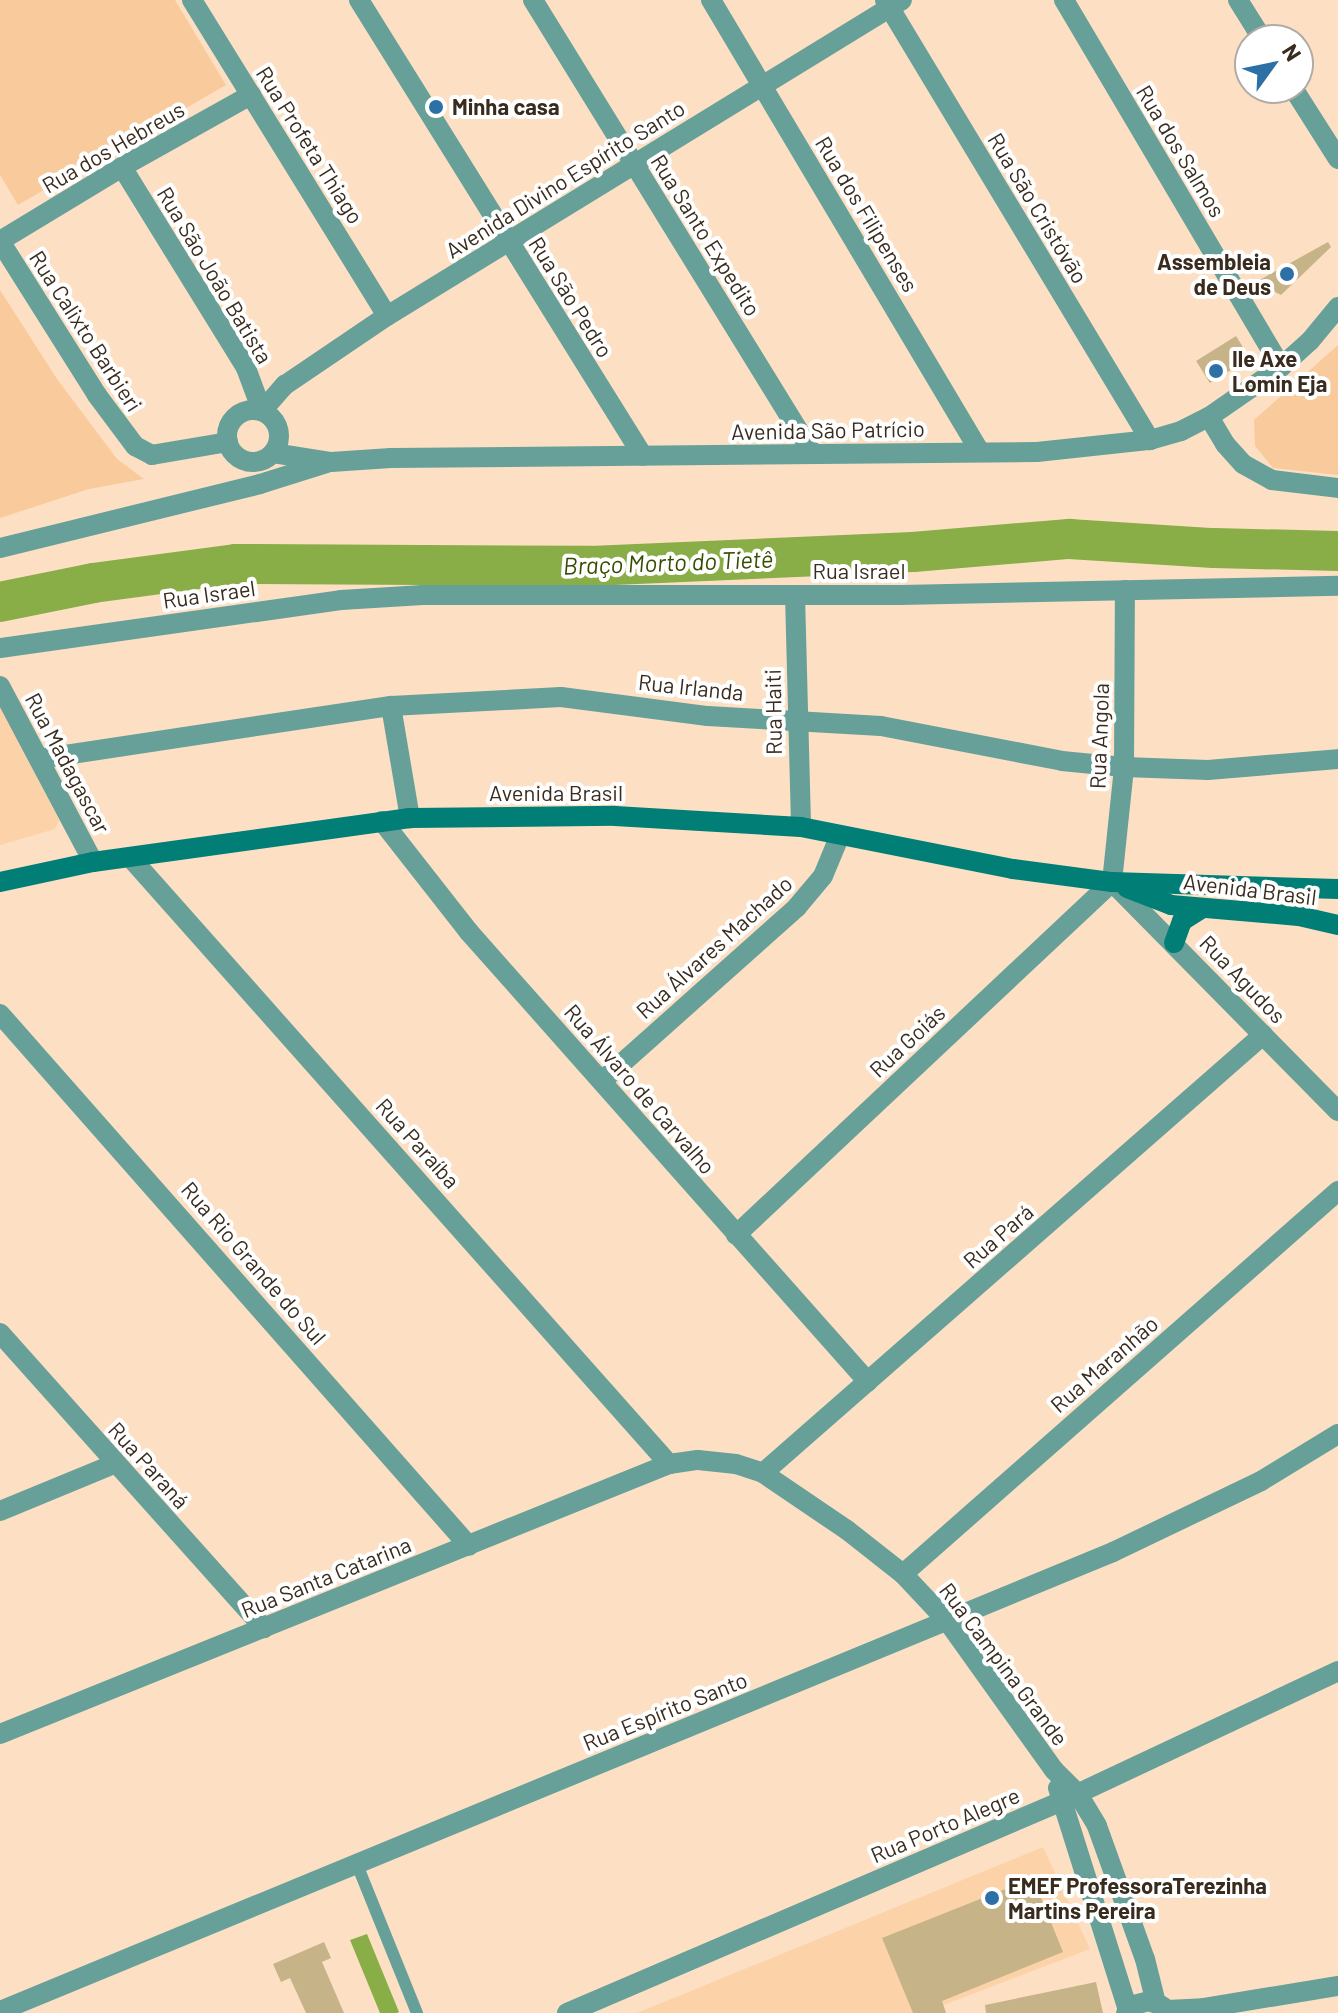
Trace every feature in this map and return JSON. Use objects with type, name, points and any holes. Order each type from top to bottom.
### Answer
[{"type":"main road","name":"Avenida Brasil","points":[[0,882],[93,862],[382,821],[615,816],[801,827],[1013,869],[1112,882],[1334,886]]},
{"type":"main road","name":"Avenida Brasil","points":[[1112,882],[1171,905],[1299,916],[1338,925]]},
{"type":"main road","points":[[1174,943],[1182,921],[1201,909]]},
{"type":"street","name":"Rua Profeta Thiago","points":[[192,0],[387,316]]},
{"type":"street","name":"Rua São Pedro","points":[[359,0],[643,456]]},
{"type":"street","name":"Rua Santo Expedito","points":[[533,0],[813,454]]},
{"type":"street","name":"Rua dos Filipenses","points":[[711,0],[980,452]]},
{"type":"street","name":"Rua dos Salmos","points":[[1064,0],[1281,367]]},
{"type":"street","points":[[1238,0],[1253,24]]},
{"type":"street","name":"Avenida Divino Espírito Santo","points":[[262,411],[285,385],[387,316],[892,2]]},
{"type":"street","name":"Rua São Cristóvão","points":[[892,2],[1150,440]]},
{"type":"street","name":"Rua dos Hebreus","points":[[0,241],[122,167],[251,95]]},
{"type":"street","points":[[1303,104],[1338,159]]},
{"type":"street","name":"Rua São João Batista","points":[[122,167],[246,368],[262,411]]},
{"type":"street","name":"Rua Calixto Barbieri","points":[[0,241],[97,395],[135,446],[152,455],[228,442]]},
{"type":"street","name":"Avenida São Patrício","points":[[273,453],[331,462],[391,458],[1037,452],[1150,440],[1181,431],[1209,417],[1281,367],[1310,341],[1338,307]]},
{"type":"street","points":[[246,410],[262,411],[278,429],[273,453],[250,462],[234,454],[228,442],[227,428],[238,414],[246,410]]},
{"type":"street","points":[[1209,417],[1225,444],[1243,464],[1272,480],[1338,488]]},
{"type":"street","points":[[0,548],[260,484],[331,462]]},
{"type":"street","name":"Rua Israel","points":[[0,648],[354,599],[534,593],[795,595],[1338,586]]},
{"type":"street","name":"Rua Angola","points":[[1112,882],[1124,767],[1125,590]]},
{"type":"street","name":"Rua Haiti","points":[[795,595],[801,827]]},
{"type":"street","name":"Rua Madagascar","points":[[0,686],[93,862]]},
{"type":"street","name":"Rua Irlanda","points":[[39,759],[391,706],[561,697],[708,716],[881,726],[1062,761],[1124,767],[1208,770],[1338,759]]},
{"type":"street","points":[[391,706],[410,818]]},
{"type":"street","name":"Rua Álvaro de Carvalho","points":[[382,821],[469,932],[868,1382]]},
{"type":"street","name":"Rua Álvares Machado","points":[[602,1081],[797,907],[823,876],[840,835]]},
{"type":"street","name":"Rua Paraíba","points":[[130,857],[669,1464]]},
{"type":"street","name":"Rua Agudos","points":[[1112,882],[1338,1111]]},
{"type":"street","name":"Rua Goiás","points":[[736,1235],[1112,882]]},
{"type":"street","name":"Rua Rio Grande do Sul","points":[[0,1014],[469,1546]]},
{"type":"street","name":"Rua Pará","points":[[763,1473],[1263,1035]]},
{"type":"street","name":"Rua Maranhão","points":[[903,1574],[1338,1191]]},
{"type":"street","name":"Rua Paraná","points":[[0,1333],[114,1464],[264,1628]]},
{"type":"street","name":"Rua Espírito Santo","points":[[0,2011],[356,1862],[948,1622],[1204,1510],[1338,1434]]},
{"type":"street","name":"Rua Campina Grande","points":[[669,1464],[716,1461],[763,1473],[847,1530],[903,1574],[948,1622],[1054,1770],[1070,1798],[1097,1826],[1164,2009]]},
{"type":"street","points":[[0,1511],[114,1464]]},
{"type":"street","name":"Rua Santa Catarina","points":[[0,1734],[669,1464]]},
{"type":"street","name":"Rua Porto Alegre","points":[[567,2013],[1070,1798],[1338,1671]]},
{"type":"street","name":"Rua Campina Grande","points":[[1070,1798],[1127,2011]]},
{"type":"street","points":[[1127,2011],[1141,2002],[1164,2009],[1203,2008],[1338,1986]]},
{"type":"lane","points":[[356,1862],[417,2013]]},
{"type":"shaded area","points":[[0,0],[175,0],[226,85],[18,205],[0,175]]},
{"type":"shaded area","points":[[0,290],[57,379],[117,459],[144,479],[89,489],[0,518]]},
{"type":"shaded area","points":[[1338,345],[1338,475],[1273,468],[1255,446],[1254,420]]},
{"type":"shaded area","points":[[0,706],[59,820],[55,829],[0,845]]},
{"type":"shaded area","name":"EMEF ProfessoraTerezinha Martins Pereira","points":[[1043,1847],[1090,1949],[923,2013],[637,2013]]},
{"type":"shaded area","points":[[367,1934],[397,2013],[380,2013],[350,1940]]},
{"type":"building","name":"Assembleia de Deus","points":[[1328,242],[1331,247],[1281,295],[1256,282]]},
{"type":"building","name":"Ile Axe Lomin Eja","points":[[1236,336],[1250,358],[1210,383],[1196,361]]},
{"type":"building","points":[[1033,1878],[1063,1952],[942,2001],[946,2013],[913,2013],[882,1938]]},
{"type":"building","points":[[324,1942],[331,1958],[322,1962],[344,2013],[306,2013],[290,1978],[281,1982],[273,1964]]},
{"type":"building","points":[[1096,1982],[1103,2013],[986,2013],[985,2005]]},
{"type":"waterway","name":"Braço Morto do Tietê","points":[[0,602],[93,583],[236,564],[591,566],[913,552],[1069,539],[1214,548],[1338,551]]},
{"type":"place","name":"Minha casa","points":[[436,107]]},
{"type":"place","name":"Assembleia de Deus","points":[[1287,274]]},
{"type":"place","name":"Ile Axe Lomin Eja","points":[[1216,371]]},
{"type":"place","name":"EMEF ProfessoraTerezinha Martins Pereira","points":[[992,1898]]}]
